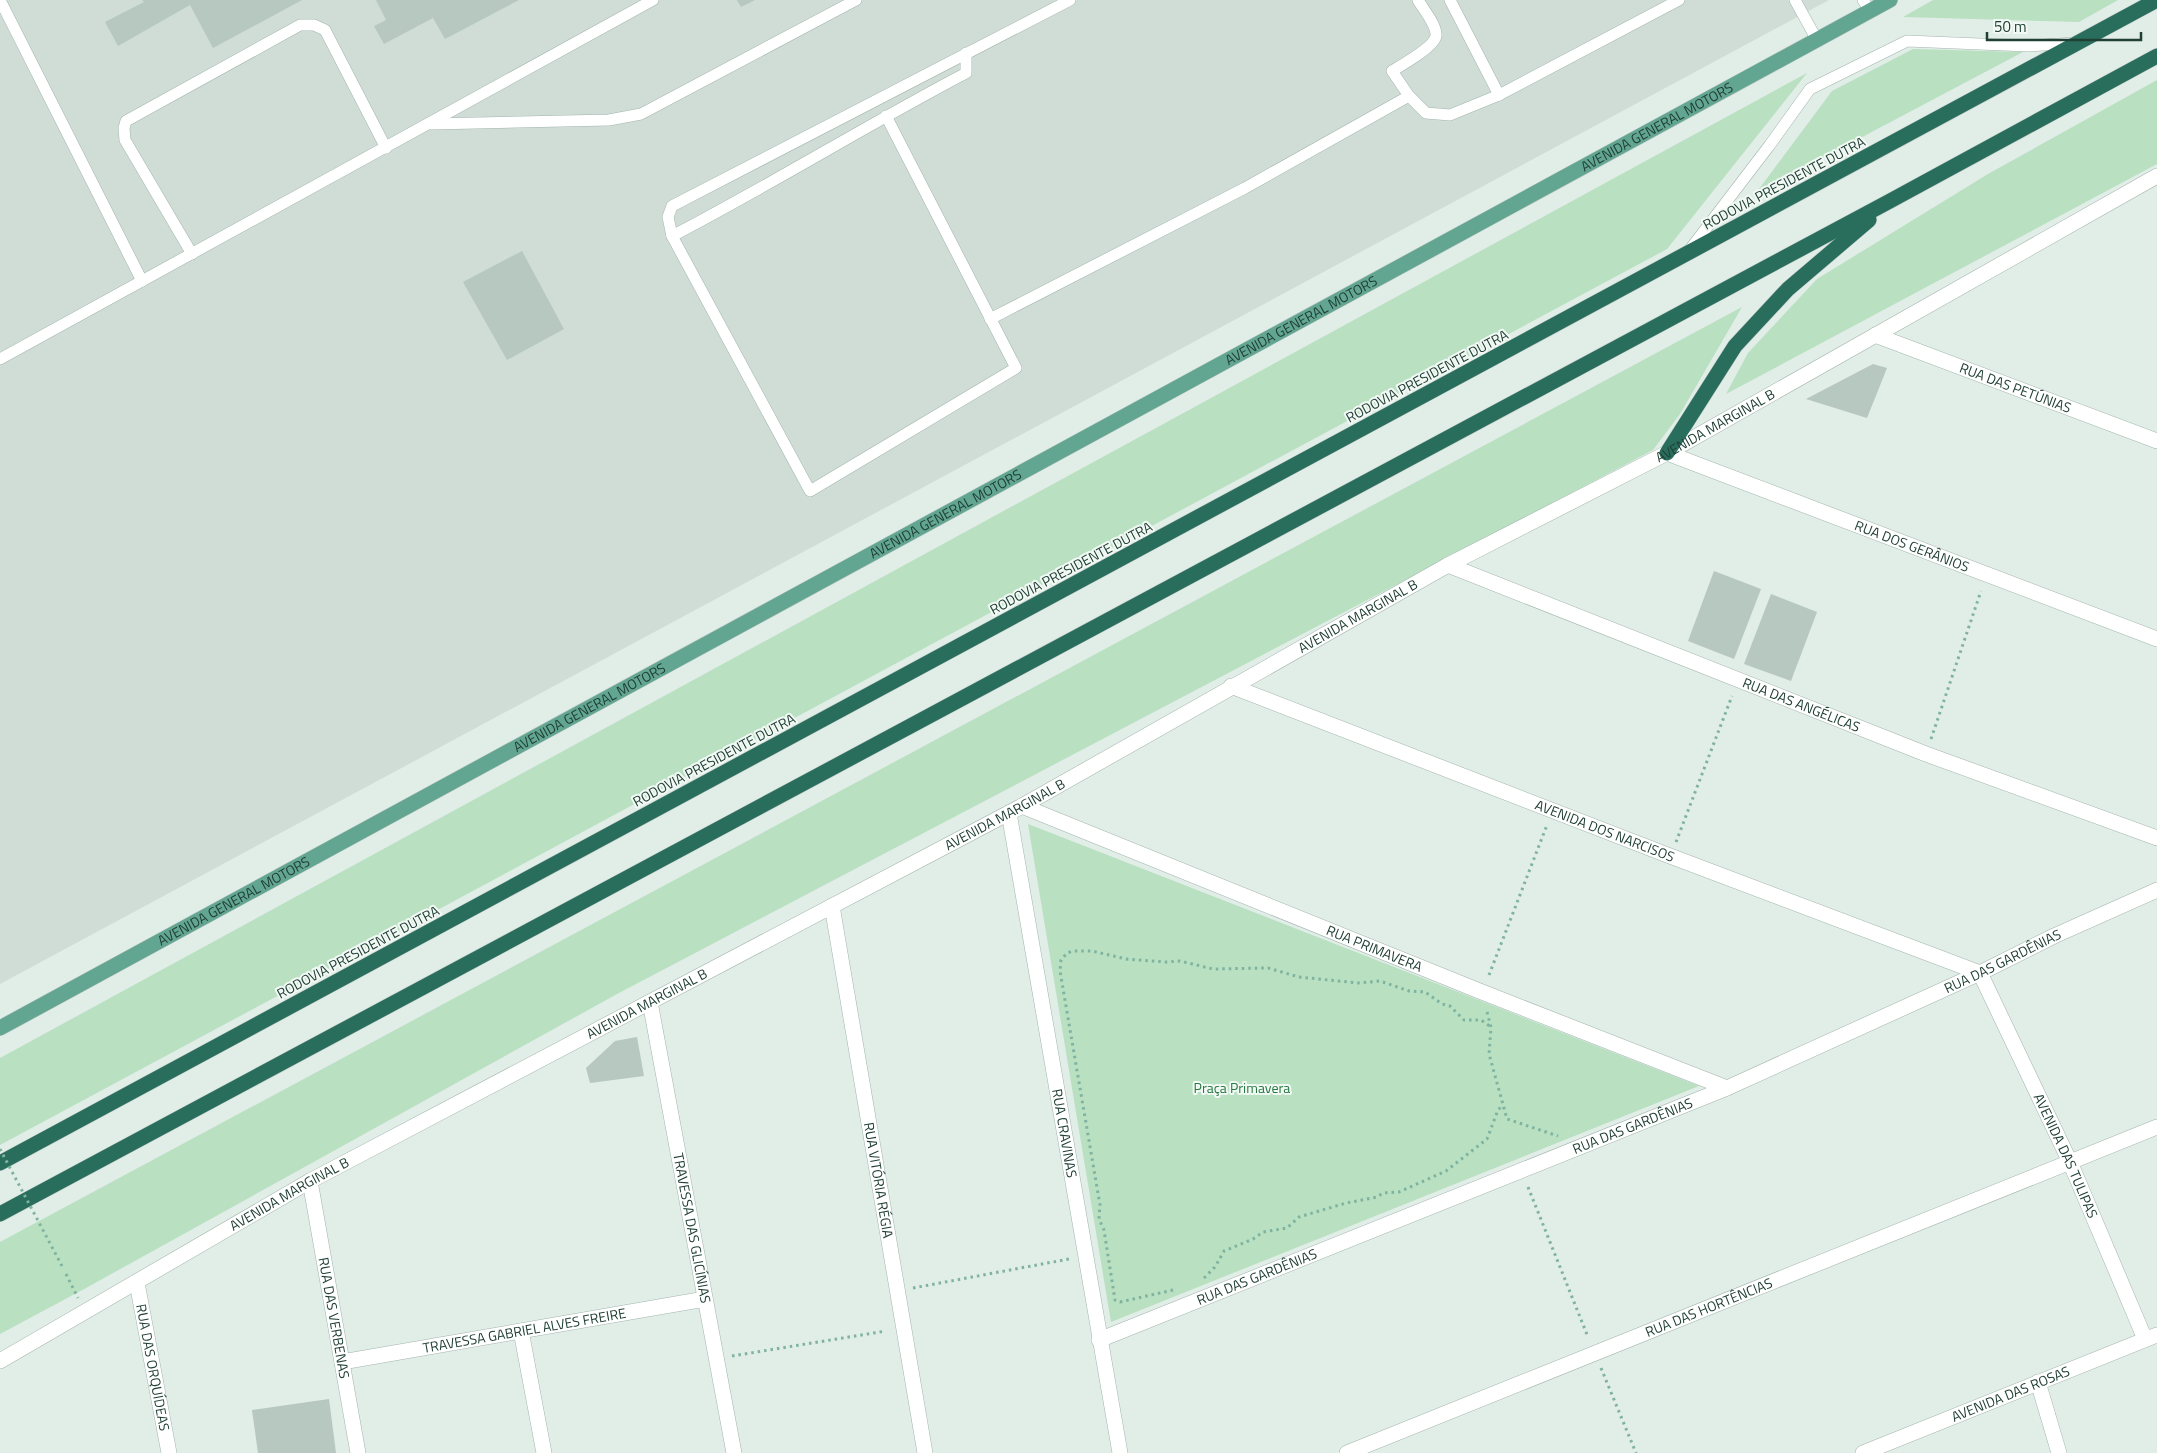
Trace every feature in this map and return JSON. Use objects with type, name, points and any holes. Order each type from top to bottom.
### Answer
[{"type":"highway","name":"RODOVIA PRESIDENTE DUTRA","points":[[0,1163],[2157,0]]},
{"type":"highway","points":[[0,1214],[2157,56]]},
{"type":"highway","points":[[1667,453],[1735,346],[1788,289],[1890,201]]},
{"type":"main road","name":"AVENIDA GENERAL MOTORS","points":[[0,1028],[1817,40],[1867,6],[1890,0]]},
{"type":"street","name":"AVENIDA MARGINAL B","points":[[0,1361],[310,1181],[1022,806],[1231,686],[1448,565],[1667,453],[2157,176]]},
{"type":"street","name":"RUA DAS PETÚNIAS","points":[[1875,335],[2157,441]]},
{"type":"street","name":"RUA DOS GERÂNIOS","points":[[1667,453],[1986,576],[2157,639]]},
{"type":"street","name":"RUA DAS ANGÉLICAS","points":[[1448,565],[1926,754],[2157,838]]},
{"type":"street","name":"AVENIDA DOS NARCISOS","points":[[1231,686],[1670,856],[1980,973]]},
{"type":"street","name":"RUA PRIMAVERA","points":[[1022,806],[1482,992],[1727,1088]]},
{"type":"street","name":"RUA CRAVINAS","points":[[1009,813],[1084,1256],[1120,1453]]},
{"type":"street","name":"RUA DAS GARDÊNIAS","points":[[1099,1340],[1727,1088],[2157,890]]},
{"type":"street","name":"RUA VITÓRIA RÉGIA","points":[[832,906],[925,1453]]},
{"type":"street","name":"AVENIDA DAS TULIPAS","points":[[1980,973],[2151,1337]]},
{"type":"street","name":"TRAVESSA DAS GLICÍNIAS","points":[[650,1002],[734,1453]]},
{"type":"street","name":"RUA DAS HORTÊNCIAS","points":[[1347,1453],[2157,1127]]},
{"type":"street","name":"RUA DAS VERBENAS","points":[[310,1181],[358,1453]]},
{"type":"street","name":"RUA DAS ORQUÍDEAS","points":[[137,1283],[169,1453]]},
{"type":"street","name":"TRAVESSA GABRIEL ALVES FREIRE","points":[[342,1362],[705,1299]]},
{"type":"street","points":[[521,1331],[544,1453]]},
{"type":"street","name":"AVENIDA DAS ROSAS","points":[[1870,1452],[2151,1337]]},
{"type":"street","points":[[2038,1382],[2059,1453]]},
{"type":"lane","points":[[0,0],[142,281]]},
{"type":"lane","points":[[0,359],[653,0]]},
{"type":"lane","points":[[430,124],[609,120],[641,114],[856,0]]},
{"type":"lane","points":[[886,116],[1016,368],[810,491],[672,236],[668,217],[672,206],[1070,0]]},
{"type":"lane","points":[[1418,0],[1434,29],[1436,37],[1432,44],[1392,71],[1409,96],[1426,113],[1450,115],[1499,95],[1680,0]]},
{"type":"lane","points":[[1450,0],[1499,95]]},
{"type":"lane","points":[[1795,0],[1817,40]]},
{"type":"lane","points":[[192,254],[125,140],[124,128],[126,121],[300,25],[314,25],[325,30],[386,148]]},
{"type":"lane","points":[[1685,255],[1769,146],[1810,89],[1907,41],[2028,46],[2078,43]]},
{"type":"lane","points":[[672,236],[728,207],[886,116],[966,73],[966,53]]},
{"type":"lane","points":[[990,319],[1245,188],[1409,96]]},
{"type":"path","points":[[1926,754],[1986,576]]},
{"type":"path","points":[[1670,856],[1738,680]]},
{"type":"path","points":[[1552,810],[1482,992],[1491,1027],[1489,1054],[1507,1119],[1585,1145]]},
{"type":"path","points":[[1178,1290],[1155,1293],[1120,1302],[1115,1300],[1104,1230],[1099,1219],[1100,1205],[1060,971],[1061,960],[1067,953],[1074,950],[1092,951],[1126,959],[1166,962],[1180,961],[1213,969],[1268,968],[1299,977],[1358,983],[1380,982],[1409,991],[1425,992],[1442,1004],[1450,1006],[1464,1020],[1481,1020],[1491,1027]]},
{"type":"path","points":[[1201,1282],[1215,1267],[1224,1251],[1253,1239],[1262,1232],[1287,1228],[1299,1217],[1313,1215],[1346,1203],[1383,1193],[1399,1192],[1446,1171],[1487,1139],[1498,1110],[1503,1105]]},
{"type":"path","points":[[0,1149],[62,1266]]},
{"type":"path","points":[[1521,1170],[1636,1453]]},
{"type":"path","points":[[898,1291],[1084,1256]]},
{"type":"path","points":[[66,1274],[79,1299]]},
{"type":"path","points":[[717,1358],[904,1328]]},
{"type":"shaded area","points":[[0,0],[1829,0],[0,984]]},
{"type":"green space","points":[[1933,0],[2118,0],[2079,22],[1903,17]]},
{"type":"green space","points":[[1913,49],[2023,52],[1756,193],[1832,91]]},
{"type":"green space","points":[[1807,73],[1667,249],[0,1145],[0,1058]]},
{"type":"green space","points":[[2157,80],[2157,164],[1726,394],[1748,353],[1817,279],[1988,174]]},
{"type":"green space","points":[[1742,307],[1680,414],[1653,450],[617,994],[0,1334],[0,1242]]},
{"type":"green space","name":"Praça Primavera","points":[[1028,824],[1699,1086],[1111,1322]]},
{"type":"building","points":[[142,0],[302,0],[213,48],[190,5],[118,46],[105,22],[144,2]]},
{"type":"building","points":[[376,0],[519,0],[445,39],[433,18],[384,44],[374,26],[386,20]]},
{"type":"building","points":[[737,0],[755,0],[741,7]]},
{"type":"building","points":[[522,251],[564,329],[507,360],[463,282]]},
{"type":"building","points":[[1873,364],[1887,368],[1867,418],[1806,399]]},
{"type":"building","points":[[1714,571],[1761,589],[1734,659],[1688,641]]},
{"type":"building","points":[[1771,594],[1817,612],[1791,681],[1744,664]]},
{"type":"building","points":[[637,1037],[644,1076],[590,1083],[586,1068],[615,1041]]},
{"type":"building","points":[[329,1399],[336,1453],[258,1453],[252,1410]]}]
